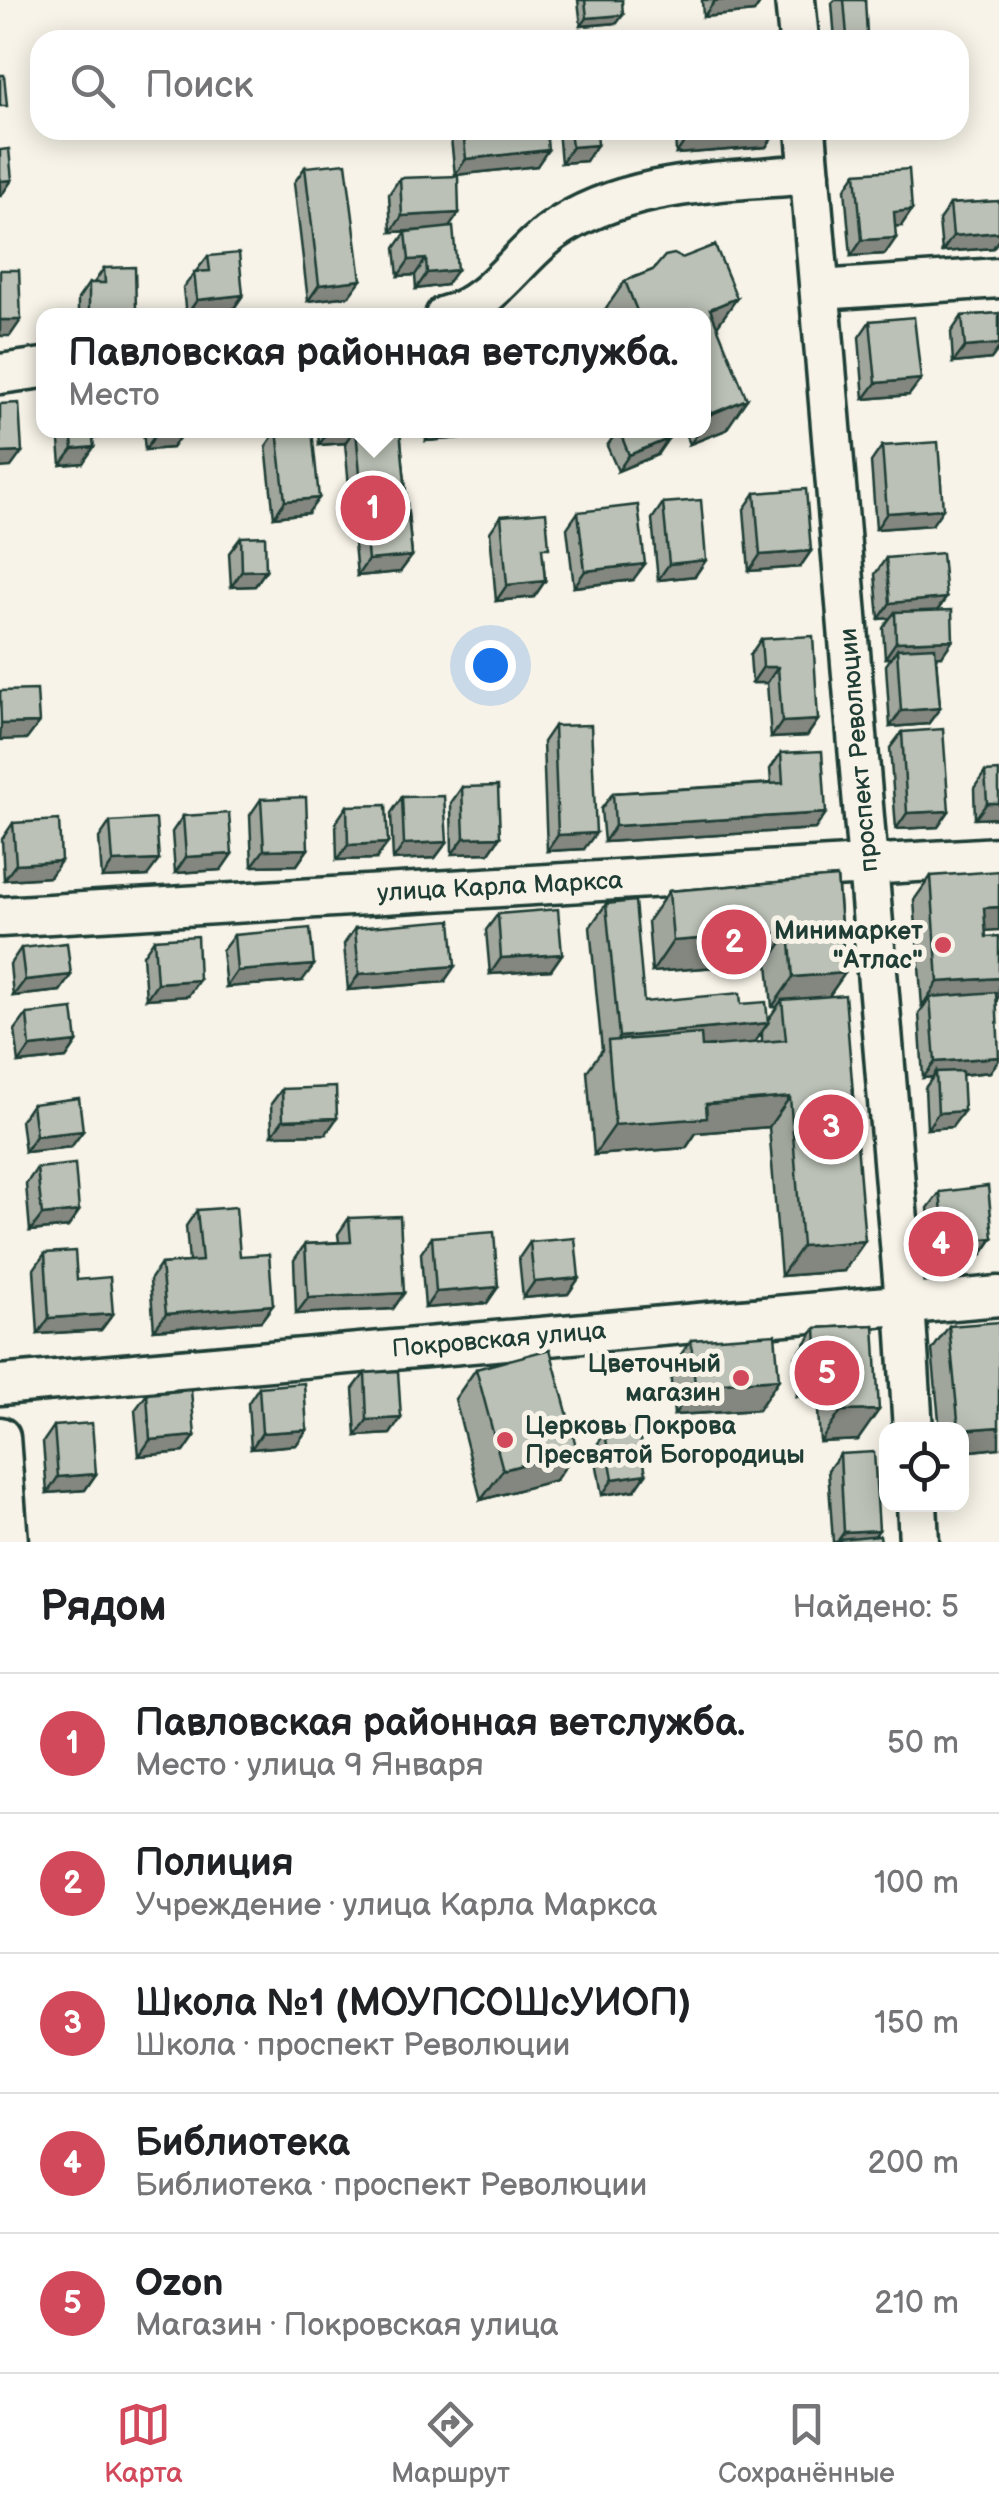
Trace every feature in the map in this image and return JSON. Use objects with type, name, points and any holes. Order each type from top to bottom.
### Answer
[{"type":"street","points":[[795,0],[797,30]]},
{"type":"street","name":"проспект Революции","points":[[807,140],[905,1303],[912,1422]]},
{"type":"street","points":[[465,308],[552,232],[598,207],[674,186],[810,174]]},
{"type":"street","points":[[820,290],[999,278]]},
{"type":"street","points":[[0,374],[36,369]]},
{"type":"street","name":"улица Карла Маркса","points":[[0,916],[999,856]]},
{"type":"street","name":"Покровская улица","points":[[0,1384],[999,1296]]},
{"type":"street","points":[[0,1437],[8,1542]]},
{"type":"street","points":[[917,1512],[919,1542]]},
{"type":"building","points":[[585,0],[622,0],[623,15],[587,18]]},
{"type":"building","points":[[844,0],[865,0],[867,30],[846,30]]},
{"type":"building","points":[[0,75],[4,75],[7,106],[0,106]]},
{"type":"building","points":[[464,140],[547,140],[548,150],[466,159]]},
{"type":"building","points":[[571,140],[597,140],[597,145],[572,147]]},
{"type":"building","points":[[9,149],[12,180],[0,181],[0,150]]},
{"type":"building","points":[[346,163],[361,280],[319,285],[305,167]]},
{"type":"building","points":[[909,169],[912,210],[894,212],[896,238],[862,240],[856,173]]},
{"type":"building","points":[[458,176],[459,213],[402,216],[400,178]]},
{"type":"building","points":[[999,201],[999,232],[953,236],[950,204]]},
{"type":"building","points":[[453,227],[457,270],[427,273],[426,259],[409,260],[406,232]]},
{"type":"building","points":[[715,245],[737,298],[711,309],[636,308],[625,281],[653,270],[665,256],[674,254],[682,258]]},
{"type":"building","points":[[239,253],[243,295],[197,300],[194,272],[210,271],[208,256]]},
{"type":"building","points":[[135,267],[136,308],[89,308],[89,283],[105,283],[104,268]]},
{"type":"building","points":[[0,270],[19,270],[21,320],[0,320]]},
{"type":"building","points":[[711,311],[747,399],[711,414]]},
{"type":"building","points":[[999,313],[999,344],[965,347],[962,316]]},
{"type":"building","points":[[914,317],[921,379],[876,383],[870,321]]},
{"type":"building","points":[[19,403],[22,452],[0,453],[0,404]]},
{"type":"building","points":[[72,438],[93,438],[94,447],[73,449]]},
{"type":"building","points":[[278,438],[313,438],[319,498],[285,501]]},
{"type":"building","points":[[357,438],[401,438],[412,556],[368,560]]},
{"type":"building","points":[[622,438],[668,438],[668,439],[629,455]]},
{"type":"building","points":[[938,442],[943,509],[887,513],[882,446]]},
{"type":"building","points":[[806,489],[811,551],[760,555],[755,493]]},
{"type":"building","points":[[701,500],[706,560],[669,564],[663,503]]},
{"type":"building","points":[[638,505],[645,564],[585,571],[578,512]]},
{"type":"building","points":[[546,512],[549,548],[542,548],[545,581],[507,585],[501,516]]},
{"type":"building","points":[[265,536],[266,570],[242,571],[241,537]]},
{"type":"building","points":[[942,553],[946,598],[890,603],[886,558]]},
{"type":"building","points":[[952,610],[953,640],[896,642],[895,612]]},
{"type":"building","points":[[813,636],[818,720],[782,722],[778,667],[763,667],[761,639]]},
{"type":"building","points":[[935,647],[940,708],[901,711],[897,649]]},
{"type":"building","points":[[37,690],[39,723],[1,724],[0,691]]},
{"type":"building","points":[[591,725],[596,833],[558,835],[554,726]]},
{"type":"building","points":[[943,729],[949,811],[907,813],[902,732]]},
{"type":"building","points":[[822,751],[826,813],[615,826],[613,793],[783,783],[781,753]]},
{"type":"building","points":[[999,771],[999,803],[987,803],[985,772]]},
{"type":"building","points":[[498,786],[500,837],[464,838],[462,787]]},
{"type":"building","points":[[444,796],[447,842],[404,844],[402,797]]},
{"type":"building","points":[[306,797],[308,849],[264,850],[261,799]]},
{"type":"building","points":[[386,805],[388,843],[348,845],[347,806]]},
{"type":"building","points":[[229,813],[232,854],[186,857],[183,816]]},
{"type":"building","points":[[156,819],[159,860],[113,862],[110,822]]},
{"type":"building","points":[[59,820],[61,861],[16,864],[13,823]]},
{"type":"building","points":[[999,871],[999,907],[984,908],[986,937],[999,936],[999,978],[938,982],[931,876]]},
{"type":"building","points":[[837,877],[845,973],[793,977],[789,932],[673,941],[669,891]]},
{"type":"building","points":[[635,901],[644,1002],[740,993],[741,1004],[766,1002],[768,1023],[619,1037],[606,904]]},
{"type":"building","points":[[558,909],[562,954],[501,958],[498,914]]},
{"type":"building","points":[[451,920],[455,966],[359,974],[355,928]]},
{"type":"building","points":[[310,928],[314,965],[237,971],[234,935]]},
{"type":"building","points":[[197,936],[199,980],[157,983],[154,939]]},
{"type":"building","points":[[67,943],[71,975],[25,980],[21,948]]},
{"type":"building","points":[[996,992],[999,1057],[935,1062],[930,997]]},
{"type":"building","points":[[845,995],[865,1241],[802,1246],[790,1097],[706,1104],[707,1118],[615,1125],[608,1041],[701,1034],[702,1047],[786,1040],[782,1000]]},
{"type":"building","points":[[73,1009],[77,1042],[30,1047],[27,1014]]},
{"type":"building","points":[[962,1071],[964,1111],[938,1113],[936,1072]]},
{"type":"building","points":[[336,1087],[337,1118],[283,1120],[282,1089]]},
{"type":"building","points":[[79,1098],[83,1131],[36,1136],[32,1104]]},
{"type":"building","points":[[75,1164],[79,1211],[42,1215],[37,1168]]},
{"type":"building","points":[[988,1186],[993,1238],[945,1243],[940,1192]]},
{"type":"building","points":[[236,1207],[240,1256],[269,1254],[273,1305],[166,1314],[161,1264],[202,1261],[197,1210]]},
{"type":"building","points":[[400,1216],[404,1293],[308,1298],[305,1244],[351,1242],[349,1218]]},
{"type":"building","points":[[494,1232],[498,1287],[436,1292],[432,1237]]},
{"type":"building","points":[[575,1238],[579,1278],[534,1282],[530,1242]]},
{"type":"building","points":[[75,1251],[77,1280],[110,1277],[113,1314],[49,1318],[45,1253]]},
{"type":"building","points":[[999,1322],[999,1427],[969,1429],[969,1422],[958,1422],[949,1326]]},
{"type":"building","points":[[874,1325],[879,1410],[841,1411],[839,1365],[818,1366],[816,1328]]},
{"type":"building","points":[[775,1334],[779,1379],[695,1385],[691,1340]]},
{"type":"building","points":[[550,1349],[577,1450],[503,1470],[476,1369]]},
{"type":"building","points":[[398,1371],[401,1418],[367,1420],[365,1373]]},
{"type":"building","points":[[304,1383],[307,1430],[262,1433],[259,1387]]},
{"type":"building","points":[[191,1390],[195,1436],[150,1440],[147,1394]]},
{"type":"building","points":[[92,1423],[96,1474],[58,1477],[54,1426]]},
{"type":"building","points":[[638,1427],[646,1474],[613,1479],[605,1433]]},
{"type":"building","points":[[874,1452],[879,1530],[844,1532],[840,1454]]},
{"type":"building","points":[[880,1535],[881,1542],[840,1542],[840,1539]]},
{"type":"place","name":"Павловская районная ветслужба.","points":[[373,508]]},
{"type":"place","name":"Полиция","points":[[734,942]]},
{"type":"place","name":"Минимаркет \"Атлас\"","points":[[943,945]]},
{"type":"place","name":"Школа №1 (МОУПСОШсУИОП)","points":[[831,1127]]},
{"type":"place","name":"Библиотека","points":[[941,1244]]},
{"type":"place","name":"Ozon","points":[[827,1373]]},
{"type":"place","name":"Цветочный магазин","points":[[741,1378]]},
{"type":"place","name":"Церковь Покрова Пресвятой Богородицы","points":[[505,1440]]}]
